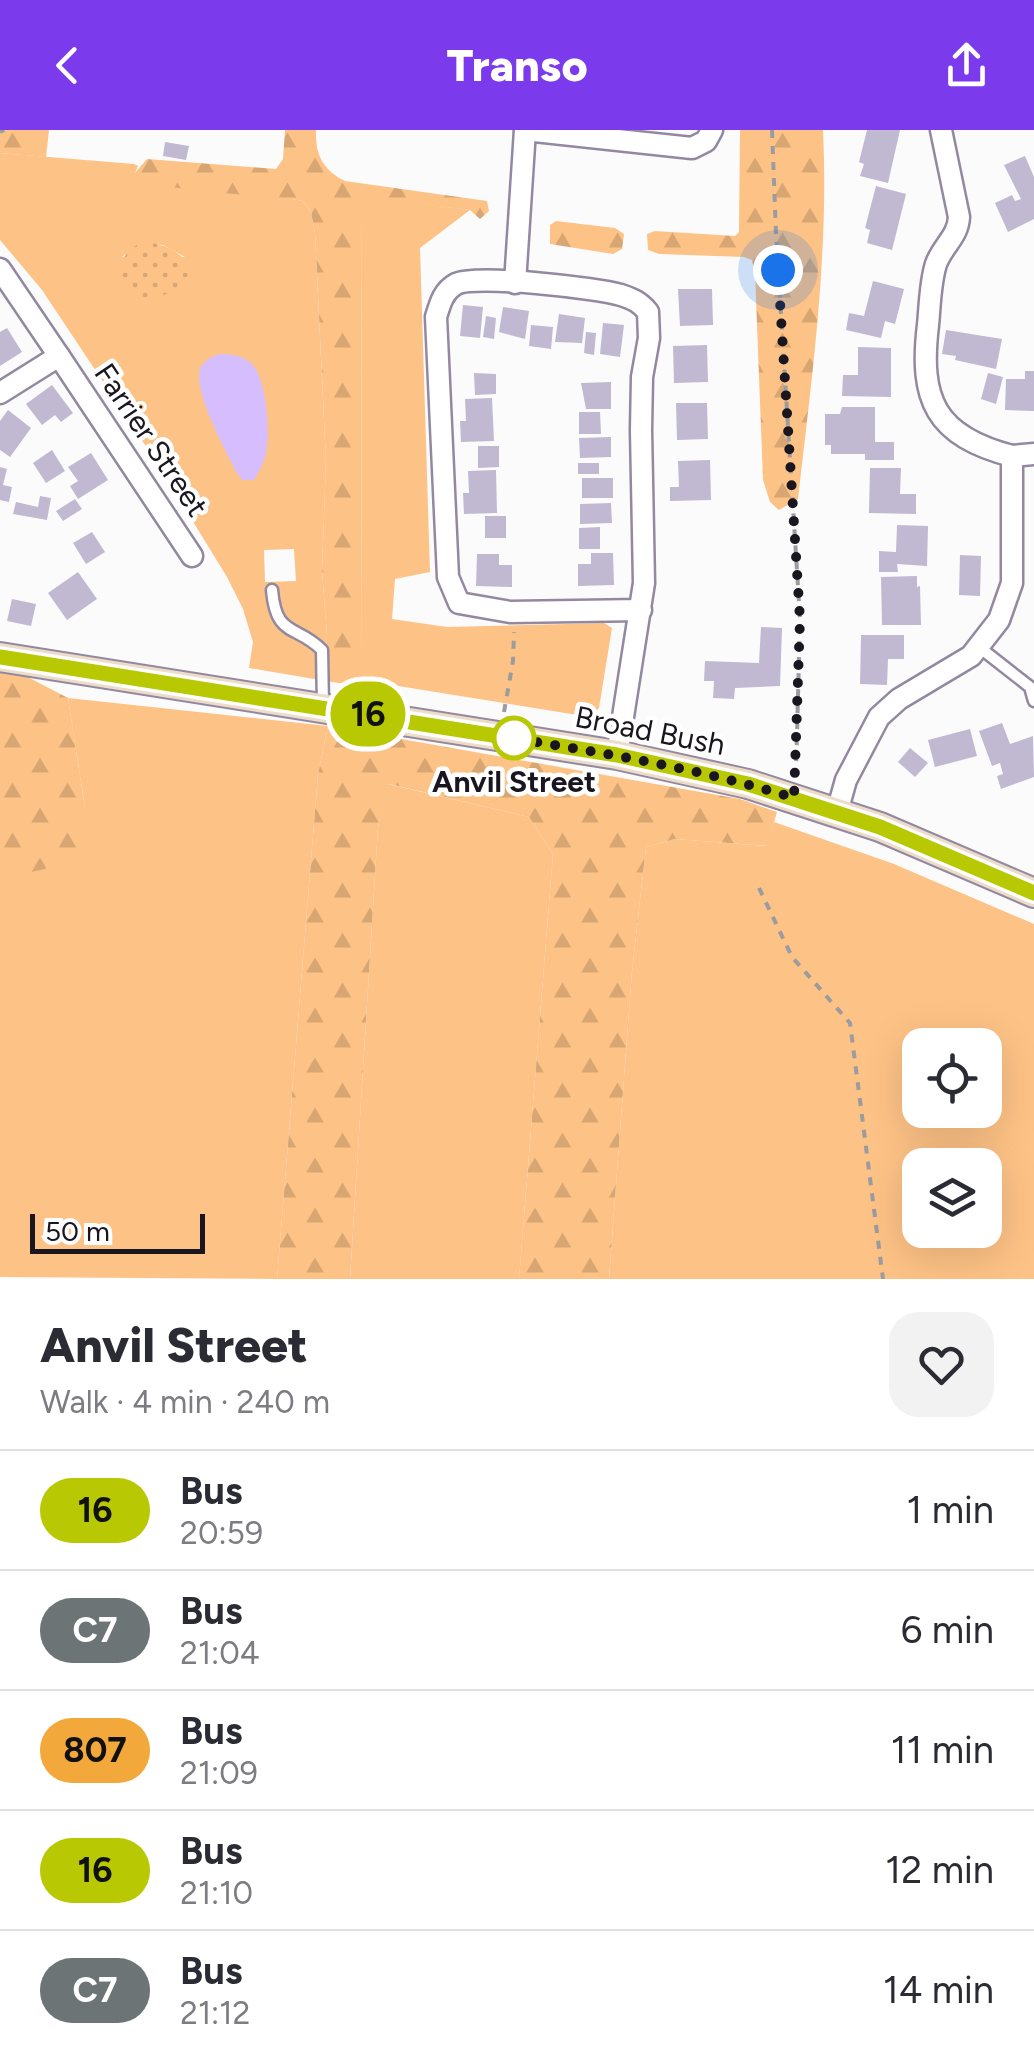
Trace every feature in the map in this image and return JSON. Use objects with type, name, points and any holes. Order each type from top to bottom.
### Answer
[{"type":"main road","name":"Broad Bush","points":[[0,657],[617,755],[748,784],[934,849],[1034,894]]},
{"type":"street","points":[[515,283],[525,130],[692,148],[706,141],[712,130]]},
{"type":"street","points":[[941,130],[958,205],[958,230],[941,253],[934,272],[924,360],[926,386],[944,421],[980,446],[1012,456],[1034,454]]},
{"type":"street","name":"Farrier Street","points":[[0,269],[192,556]]},
{"type":"street","points":[[617,755],[640,610],[645,555],[641,430],[648,312],[638,302],[600,290],[476,280],[452,286],[442,298],[436,317],[448,577],[459,603],[514,612],[640,610]]},
{"type":"street","name":"Farrier Street","points":[[0,394],[59,356]]},
{"type":"street","points":[[837,812],[860,751],[888,707],[954,669],[979,647],[999,620],[1012,583],[1012,456]]},
{"type":"lane","points":[[272,590],[278,618],[290,633],[311,640],[322,650],[323,707]]},
{"type":"lane","points":[[979,647],[1030,687],[1034,701]]},
{"type":"path","points":[[772,130],[800,619],[794,798]]},
{"type":"path","points":[[499,736],[513,662],[514,612]]},
{"type":"path","points":[[759,888],[792,957],[850,1023],[884,1279]]},
{"type":"green space","points":[[0,130],[49,130],[46,157],[0,153]]},
{"type":"green space","points":[[285,130],[316,130],[322,161],[345,181],[487,201],[489,211],[480,219],[470,210],[362,197],[361,676],[371,688],[326,681],[322,570],[326,461],[311,212],[303,201],[187,189],[134,174],[147,159],[276,169],[283,159]]},
{"type":"green space","points":[[740,130],[823,130],[824,223],[814,361],[798,499],[779,510],[770,502],[763,480],[752,260],[648,250],[647,234],[655,231],[735,236],[739,232]]},
{"type":"green space","points":[[0,153],[134,164],[138,166],[135,173],[175,186],[303,201],[311,212],[315,233],[326,461],[322,570],[326,681],[249,668],[253,642],[227,577],[42,290],[0,240]],"holes":[[[142,243],[163,245],[185,257],[122,257]],[[294,549],[296,581],[265,582],[264,550]]]},
{"type":"green space","points":[[362,196],[470,210],[420,248],[430,572],[395,579],[392,619],[447,627],[604,623],[612,628],[599,708],[590,717],[361,677]]},
{"type":"green space","points":[[556,221],[615,228],[624,234],[622,249],[613,254],[550,244],[550,225]]},
{"type":"green space","points":[[142,243],[159,244],[180,255],[196,274],[190,285],[147,301],[121,288],[115,269],[131,248]]},
{"type":"green space","points":[[0,669],[18,672],[68,698],[85,808],[72,863],[22,874],[0,874]]},
{"type":"green space","points":[[68,698],[328,726],[318,774],[277,1279],[0,1277],[0,874],[22,874],[85,808]]},
{"type":"green space","points":[[328,726],[740,799],[777,812],[767,846],[675,839],[646,847],[632,971],[609,1279],[519,1279],[553,854],[529,817],[389,784],[378,827],[350,1279],[277,1279],[318,774]]},
{"type":"green space","points":[[388,784],[529,817],[553,854],[519,1279],[350,1279],[378,827]]},
{"type":"green space","points":[[774,822],[894,864],[1034,924],[1034,1279],[609,1279],[632,971],[646,847],[675,839],[766,846]]},
{"type":"shaded area","points":[[219,354],[248,361],[259,376],[268,437],[263,463],[254,480],[242,480],[235,470],[201,392],[200,369]]},
{"type":"building","points":[[867,130],[900,130],[888,183],[860,176],[864,164],[859,162]]},
{"type":"building","points":[[165,142],[189,146],[186,160],[163,156]]},
{"type":"building","points":[[1025,156],[1034,177],[1034,219],[1008,232],[995,203],[1012,195],[1015,201],[1021,199],[1004,165]]},
{"type":"building","points":[[876,186],[906,194],[892,250],[867,243],[870,230],[865,228]]},
{"type":"building","points":[[873,281],[904,289],[895,324],[885,321],[881,338],[846,330],[849,313],[864,316]]},
{"type":"building","points":[[678,289],[712,289],[713,325],[680,326]]},
{"type":"building","points":[[463,305],[483,307],[480,338],[460,336]]},
{"type":"building","points":[[503,307],[529,311],[525,339],[499,332]]},
{"type":"building","points":[[559,314],[585,318],[582,343],[555,342]]},
{"type":"building","points":[[486,316],[496,318],[494,339],[483,337]]},
{"type":"building","points":[[603,323],[624,325],[620,357],[600,354]]},
{"type":"building","points":[[531,325],[553,327],[551,349],[529,346]]},
{"type":"building","points":[[7,328],[22,352],[0,366],[0,332]]},
{"type":"building","points":[[946,330],[1002,339],[996,369],[942,354]]},
{"type":"building","points":[[586,332],[596,333],[594,355],[584,353]]},
{"type":"building","points":[[707,345],[708,382],[674,383],[673,346]]},
{"type":"building","points":[[858,347],[891,348],[891,397],[842,396],[843,375],[858,375]]},
{"type":"building","points":[[1025,371],[1034,371],[1034,411],[1005,410],[1006,379],[1025,379]]},
{"type":"building","points":[[474,373],[496,374],[496,394],[475,395]]},
{"type":"building","points":[[988,373],[1003,377],[996,404],[981,399]]},
{"type":"building","points":[[611,382],[611,409],[586,409],[581,383]]},
{"type":"building","points":[[52,385],[73,413],[61,422],[55,415],[42,425],[26,404]]},
{"type":"building","points":[[492,398],[494,441],[461,442],[460,421],[466,421],[465,399]]},
{"type":"building","points":[[676,403],[707,403],[708,439],[677,440]]},
{"type":"building","points":[[842,407],[875,407],[875,442],[894,442],[894,460],[865,460],[865,454],[831,454],[831,445],[825,445],[825,414],[840,414]]},
{"type":"building","points":[[8,410],[31,428],[10,457],[0,450],[0,421]]},
{"type":"building","points":[[579,412],[600,412],[601,434],[579,434]]},
{"type":"building","points":[[611,437],[611,457],[580,458],[579,438]]},
{"type":"building","points":[[478,446],[499,446],[499,467],[478,468]]},
{"type":"building","points":[[52,450],[65,471],[46,483],[33,463]]},
{"type":"building","points":[[91,453],[108,480],[78,499],[70,486],[78,481],[68,467]]},
{"type":"building","points":[[710,460],[711,500],[670,501],[670,487],[679,487],[678,461]]},
{"type":"building","points":[[578,463],[599,463],[599,474],[578,474]]},
{"type":"building","points":[[0,467],[7,469],[3,485],[12,487],[9,502],[0,500]]},
{"type":"building","points":[[870,468],[901,468],[900,494],[916,494],[916,514],[869,513]]},
{"type":"building","points":[[496,470],[497,513],[464,514],[463,493],[469,493],[468,471]]},
{"type":"building","points":[[582,478],[613,478],[613,498],[582,498]]},
{"type":"building","points":[[40,496],[51,498],[47,520],[13,514],[16,502],[38,507]]},
{"type":"building","points":[[75,499],[82,509],[63,521],[56,511]]},
{"type":"building","points":[[611,503],[612,523],[580,524],[580,504]]},
{"type":"building","points":[[485,516],[506,516],[506,538],[485,538]]},
{"type":"building","points":[[897,525],[928,526],[927,566],[897,564],[898,572],[879,572],[879,551],[896,552]]},
{"type":"building","points":[[600,527],[600,549],[579,549],[579,528]]},
{"type":"building","points":[[92,532],[105,552],[86,564],[73,543]]},
{"type":"building","points":[[591,553],[613,553],[614,585],[578,586],[578,564],[591,564]]},
{"type":"building","points":[[477,554],[499,554],[499,565],[512,565],[512,587],[476,586]]},
{"type":"building","points":[[960,555],[981,556],[980,596],[959,595]]},
{"type":"building","points":[[78,572],[97,599],[67,620],[48,593]]},
{"type":"building","points":[[917,576],[921,625],[882,625],[881,577]]},
{"type":"building","points":[[12,599],[36,604],[31,626],[7,621]]},
{"type":"building","points":[[761,627],[782,628],[780,686],[735,688],[734,699],[713,698],[714,681],[704,681],[705,661],[759,663]]},
{"type":"building","points":[[861,635],[904,635],[904,659],[888,659],[887,685],[860,684]]},
{"type":"building","points":[[1002,723],[1010,744],[1033,736],[1034,777],[1001,789],[997,776],[1003,774],[1000,763],[992,766],[979,731]]},
{"type":"building","points":[[970,729],[977,756],[935,767],[928,740]]},
{"type":"building","points":[[910,748],[928,763],[915,777],[898,762]]},
{"type":"bus line","name":"16","points":[[0,657],[617,755],[748,784],[880,827],[1034,893]]},
{"type":"place","name":"Anvil Street","points":[[514,738]]},
{"type":"route","points":[[514,738],[499,736],[617,755],[794,798],[800,619],[778,270]]}]
